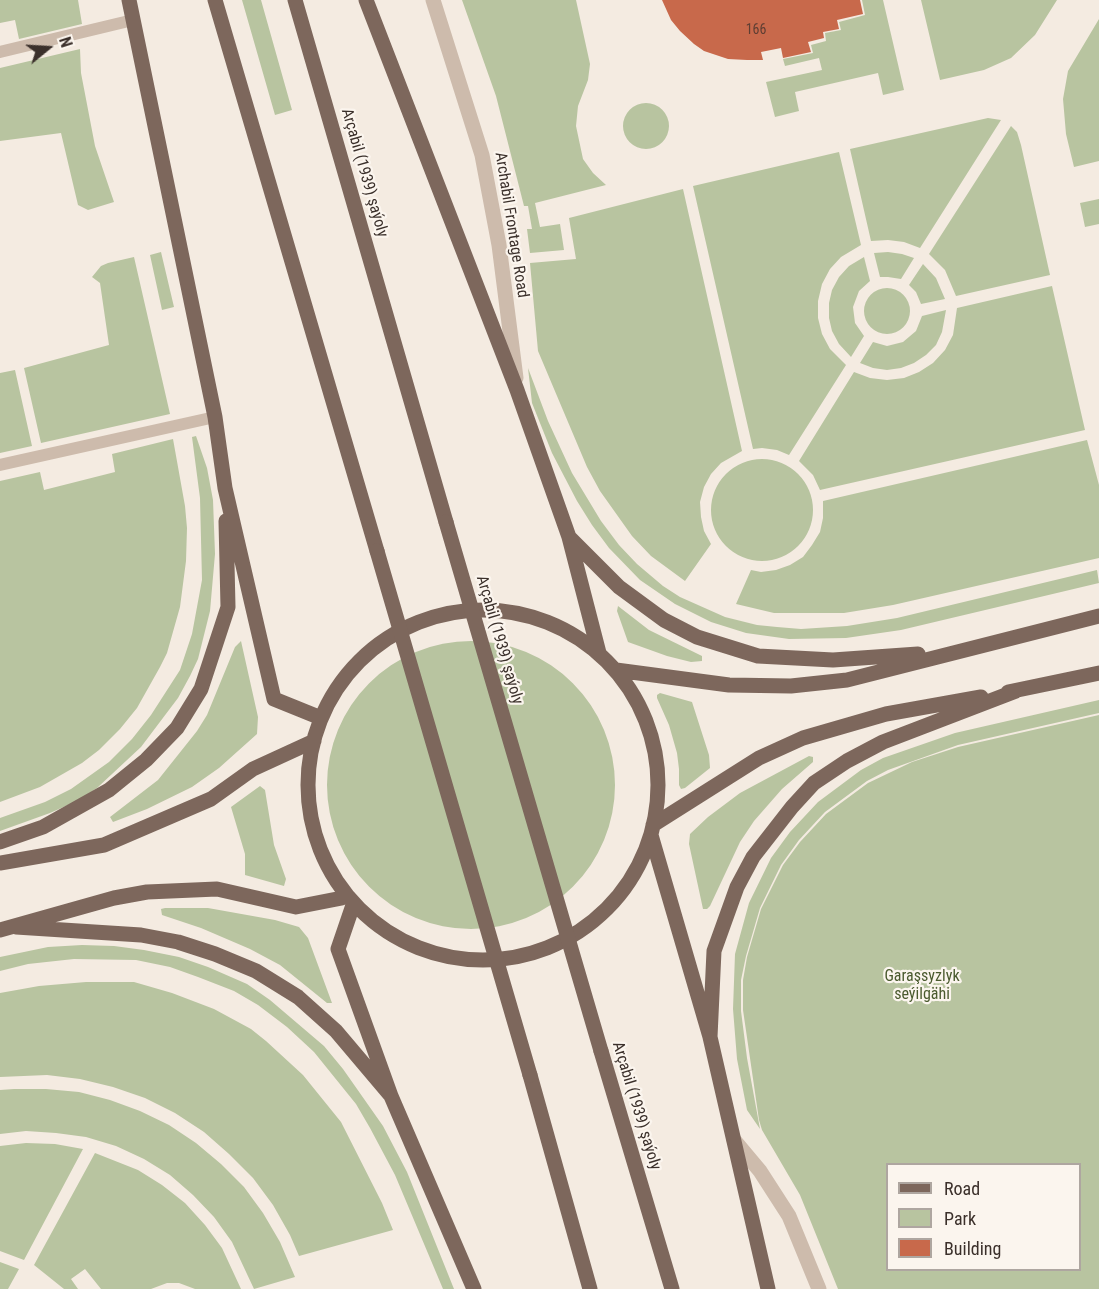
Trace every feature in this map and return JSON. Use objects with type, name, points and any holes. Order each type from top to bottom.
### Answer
[{"type":"main road","points":[[129,0],[215,417],[225,488],[274,699],[321,718]]},
{"type":"main road","points":[[215,0],[378,551],[590,1289]]},
{"type":"main road","name":"Arçabil (1939) şaýoly","points":[[295,0],[672,1289]]},
{"type":"main road","points":[[366,0],[517,390],[569,537],[599,653]]},
{"type":"main road","points":[[0,842],[43,827],[109,790],[146,760],[177,728],[201,689],[228,607],[225,488]]},
{"type":"main road","points":[[569,537],[619,587],[664,620],[697,637],[758,656],[832,660],[956,651]]},
{"type":"main road","points":[[484,609],[526,615],[564,630],[599,653],[616,670],[642,712],[657,760],[652,830],[634,875],[607,909],[573,936],[534,953],[491,960],[448,957],[407,943],[347,903],[326,863],[313,824],[308,782],[314,741],[321,718],[341,682],[369,651],[404,628],[443,614],[484,609]]},
{"type":"main road","points":[[616,670],[729,685],[791,686],[847,680],[1099,616]]},
{"type":"main road","points":[[652,830],[759,758],[802,738],[886,714],[1016,691],[1099,673]]},
{"type":"main road","points":[[710,1037],[714,951],[737,888],[753,857],[792,807],[814,783],[847,761],[883,742],[1016,691]]},
{"type":"main road","points":[[0,863],[104,845],[211,799],[253,769],[314,741]]},
{"type":"main road","points":[[652,830],[710,1037],[768,1289]]},
{"type":"main road","points":[[0,930],[147,891],[217,889],[296,907],[347,903]]},
{"type":"main road","points":[[347,903],[338,949],[391,1096],[474,1289]]},
{"type":"main road","points":[[16,927],[141,935],[178,942],[256,971],[298,997],[336,1031],[391,1096]]},
{"type":"street","name":"Archabil Frontage Road","points":[[433,0],[482,155],[499,245],[517,390]]},
{"type":"street","points":[[735,1140],[760,1171],[789,1216],[819,1289]]},
{"type":"lane","points":[[0,52],[133,20]]},
{"type":"lane","points":[[0,465],[215,417]]},
{"type":"green space","points":[[0,0],[78,0],[82,24],[19,39],[15,20],[0,23]]},
{"type":"green space","points":[[242,0],[261,0],[292,110],[275,115]]},
{"type":"green space","points":[[462,0],[576,0],[590,64],[588,80],[578,106],[576,126],[583,159],[606,185],[535,203],[540,227],[560,224],[564,250],[530,253],[527,229],[532,229],[528,206],[524,206],[496,96]]},
{"type":"green space","points":[[862,0],[883,0],[904,90],[883,95],[878,73],[795,92],[799,111],[775,117],[766,82],[822,70],[819,58],[785,66],[783,59],[813,53],[811,45],[826,41],[825,33],[841,30],[839,22],[865,15]]},
{"type":"green space","points":[[921,0],[1057,0],[1035,35],[1011,58],[984,70],[940,80]]},
{"type":"green space","points":[[1099,19],[1099,161],[1074,167],[1066,134],[1063,99],[1068,71]]},
{"type":"green space","points":[[80,49],[81,73],[95,146],[114,202],[88,210],[78,205],[61,133],[0,141],[0,68]]},
{"type":"green space","points":[[646,103],[655,104],[663,109],[668,117],[668,135],[663,143],[655,148],[646,149],[637,148],[629,143],[624,135],[623,126],[624,117],[629,109],[637,104]]},
{"type":"green space","points":[[988,118],[1001,120],[920,248],[904,242],[871,241],[850,149]]},
{"type":"green space","points":[[1011,126],[1017,132],[1021,145],[1050,275],[956,296],[945,270],[929,254]]},
{"type":"green space","points":[[839,152],[861,245],[841,257],[830,269],[822,284],[818,301],[818,318],[822,334],[830,349],[846,365],[789,455],[777,450],[753,449],[693,186]]},
{"type":"green space","points":[[683,189],[742,451],[721,463],[711,474],[704,487],[700,502],[701,517],[704,531],[711,544],[685,581],[651,556],[632,536],[600,491],[587,467],[538,351],[530,263],[576,259],[569,218]]},
{"type":"green space","points":[[1099,199],[1099,224],[1085,227],[1080,203]]},
{"type":"green space","points":[[161,252],[174,307],[162,310],[150,255]]},
{"type":"green space","points":[[888,252],[914,258],[901,279],[880,277],[874,253]]},
{"type":"green space","points":[[134,257],[170,414],[41,443],[24,368],[109,345],[100,283],[92,277],[101,266]]},
{"type":"green space","points":[[864,257],[870,281],[859,291],[853,307],[855,323],[864,336],[851,357],[839,344],[832,331],[829,303],[832,290],[839,277],[849,266]]},
{"type":"green space","points":[[923,264],[936,278],[945,299],[921,304],[916,292],[909,285]]},
{"type":"green space","points":[[1052,286],[1085,430],[820,490],[813,475],[799,461],[854,372],[870,378],[887,380],[904,378],[919,372],[933,363],[945,350],[953,335],[957,308]]},
{"type":"green space","points":[[887,288],[903,295],[910,311],[903,327],[887,334],[871,327],[864,311],[871,295]]},
{"type":"green space","points":[[946,310],[942,332],[936,345],[914,363],[887,370],[860,363],[873,342],[887,346],[903,342],[916,331],[922,316]]},
{"type":"green space","points":[[528,368],[548,421],[572,473],[601,521],[619,545],[663,586],[680,597],[725,617],[757,625],[801,629],[847,626],[897,618],[1097,570],[1099,583],[901,630],[846,638],[789,639],[746,633],[711,622],[675,604],[640,580],[609,548],[592,525],[552,453],[532,403]]},
{"type":"green space","points":[[15,370],[32,446],[0,453],[0,373]]},
{"type":"green space","points":[[196,436],[207,468],[213,500],[215,554],[210,611],[198,659],[190,676],[178,698],[141,747],[97,788],[77,801],[50,813],[0,831],[0,818],[45,802],[71,789],[109,762],[132,739],[151,715],[180,670],[192,634],[202,580],[200,498],[192,437]]},
{"type":"green space","points":[[173,439],[187,528],[186,561],[180,607],[167,653],[137,708],[99,750],[82,763],[40,787],[0,802],[0,481],[40,472],[44,490],[115,472],[112,454]]},
{"type":"green space","points":[[1087,440],[1099,485],[1099,558],[893,605],[844,613],[774,613],[736,604],[751,570],[761,572],[776,570],[803,557],[820,532],[823,501]]},
{"type":"green space","points":[[762,459],[782,463],[798,474],[809,490],[813,510],[809,530],[798,546],[782,557],[762,561],[742,557],[726,546],[715,530],[711,510],[715,490],[726,474],[742,463]]},
{"type":"green space","points":[[618,606],[649,630],[702,656],[702,661],[691,662],[667,656],[628,642],[617,611]]},
{"type":"green space","points":[[241,641],[258,717],[257,734],[219,768],[192,787],[147,809],[113,822],[110,817],[158,780],[197,731],[207,715],[235,647]]},
{"type":"green space","points":[[471,641],[499,644],[526,652],[551,665],[573,683],[591,705],[604,730],[612,757],[615,785],[612,813],[604,840],[591,865],[573,887],[551,905],[526,918],[499,926],[471,929],[443,926],[416,918],[391,905],[369,887],[351,865],[338,840],[330,813],[327,785],[330,757],[338,730],[351,705],[369,683],[391,665],[416,652],[443,644]]},
{"type":"green space","points":[[660,693],[692,702],[709,755],[710,768],[681,789],[677,753],[669,725],[657,698]]},
{"type":"green space","points":[[1099,700],[1099,713],[958,745],[888,770],[867,781],[825,812],[799,840],[781,865],[760,908],[741,980],[741,1011],[760,1129],[747,1110],[737,1059],[733,1009],[735,954],[749,903],[771,858],[790,832],[818,802],[861,770],[883,758],[955,733]]},
{"type":"green space","name":"Garaşsyzlyk seýilgähi","points":[[1099,715],[1099,1289],[838,1289],[800,1195],[762,1130],[743,1010],[743,980],[747,957],[761,909],[783,865],[800,842],[826,814],[868,783],[912,762],[958,747]]},
{"type":"green space","points":[[809,756],[813,757],[813,762],[782,789],[754,821],[740,842],[710,906],[703,909],[689,844],[690,834],[740,793]]},
{"type":"green space","points":[[260,786],[265,790],[274,845],[286,879],[284,886],[245,875],[245,854],[231,807]]},
{"type":"green space","points":[[208,908],[275,920],[299,927],[308,938],[332,1003],[327,1003],[280,965],[250,949],[201,928],[162,915],[161,909]]},
{"type":"green space","points":[[82,945],[144,950],[179,957],[208,967],[247,984],[270,1000],[324,1046],[383,1126],[407,1172],[454,1289],[443,1289],[395,1175],[356,1104],[314,1052],[258,1005],[234,991],[198,977],[170,967],[136,960],[74,959],[28,964],[0,971],[0,957],[48,947]]},
{"type":"green space","points":[[86,982],[134,982],[172,993],[214,1009],[251,1029],[266,1041],[303,1075],[341,1122],[382,1203],[393,1230],[299,1256],[273,1205],[253,1178],[204,1132],[175,1113],[145,1098],[80,1079],[47,1075],[0,1077],[0,993],[39,986]]},
{"type":"green space","points":[[0,1090],[79,1092],[110,1100],[169,1125],[196,1143],[244,1187],[280,1242],[295,1277],[254,1289],[232,1242],[214,1217],[170,1175],[144,1159],[116,1146],[86,1137],[26,1131],[0,1134]]},
{"type":"green space","points":[[26,1143],[55,1144],[83,1149],[24,1260],[0,1251],[0,1146]]},
{"type":"green space","points":[[95,1153],[138,1170],[185,1203],[222,1248],[241,1289],[195,1289],[179,1283],[167,1283],[151,1289],[101,1289],[85,1269],[71,1279],[78,1289],[64,1289],[34,1265]]},
{"type":"green space","points":[[0,1262],[19,1269],[8,1289],[0,1289]]},
{"type":"building","points":[[662,0],[860,0],[863,14],[837,20],[839,29],[823,32],[824,38],[808,42],[811,52],[783,58],[781,48],[761,52],[763,60],[728,59],[704,51],[694,44],[671,20]]}]
